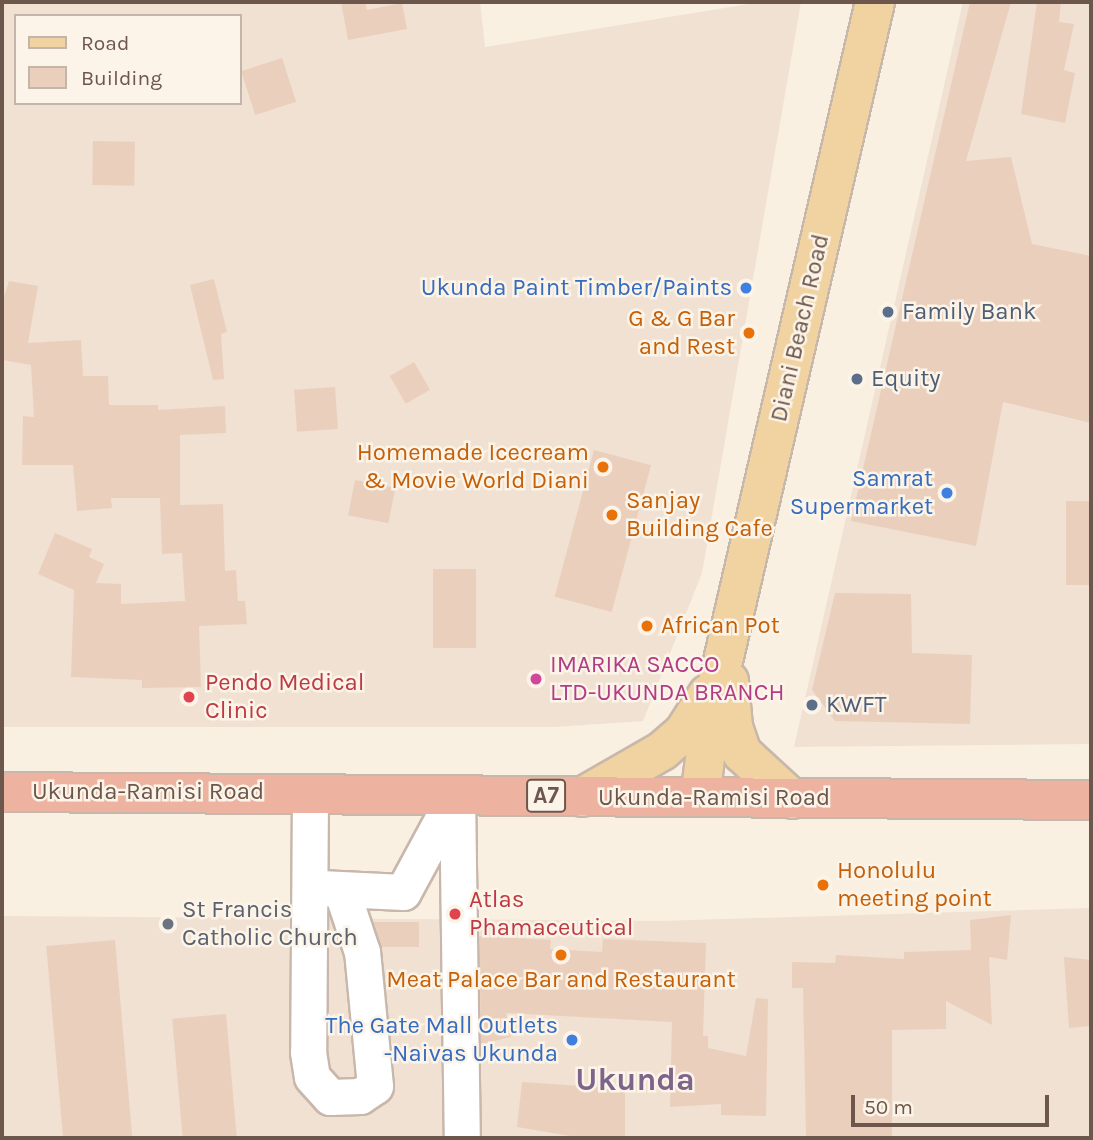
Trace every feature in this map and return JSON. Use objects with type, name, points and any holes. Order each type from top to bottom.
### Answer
[{"type":"highway","name":"Ukunda-Ramisi Road","points":[[2,792],[457,793],[582,797],[1091,800]]},
{"type":"main road","name":"Diani Beach Road","points":[[727,655],[875,2]]},
{"type":"main road","points":[[582,797],[662,751],[684,732],[700,712],[727,655]]},
{"type":"main road","points":[[700,797],[711,713],[727,655]]},
{"type":"main road","points":[[727,655],[733,727],[742,754],[792,799]]},
{"type":"street","points":[[310,793],[325,888],[308,1052],[312,1077],[330,1097],[360,1096],[375,1086],[362,952],[325,888]]},
{"type":"street","points":[[325,888],[403,892],[457,793]]},
{"type":"street","points":[[457,793],[462,1138]]},
{"type":"shaded area","points":[[2,2],[480,2],[485,47],[761,2],[801,2],[702,573],[643,721],[553,727],[2,727]]},
{"type":"shaded area","points":[[963,2],[1091,2],[1091,744],[794,747]]},
{"type":"shaded area","points":[[1091,908],[1091,1138],[2,1138],[2,916],[660,921]]},
{"type":"building","points":[[341,2],[365,2],[367,10],[402,3],[407,29],[348,40]]},
{"type":"building","points":[[970,2],[1011,2],[966,161],[1011,157],[1032,244],[1091,256],[1091,423],[1003,402],[976,546],[851,521]]},
{"type":"building","points":[[1037,2],[1061,2],[1059,22],[1074,24],[1064,70],[1075,73],[1065,123],[1021,114]]},
{"type":"building","points":[[282,58],[296,102],[255,115],[242,71]]},
{"type":"building","points":[[93,141],[135,142],[134,186],[92,185]]},
{"type":"building","points":[[214,279],[227,332],[221,334],[224,379],[213,380],[190,285]]},
{"type":"building","points":[[9,281],[38,286],[28,343],[81,340],[83,376],[108,376],[109,405],[158,405],[158,410],[225,406],[226,433],[180,435],[180,505],[223,504],[225,571],[236,570],[238,601],[245,601],[247,624],[199,626],[201,687],[142,688],[142,680],[71,677],[74,590],[38,574],[55,533],[92,549],[89,557],[104,564],[96,583],[121,584],[121,604],[185,601],[182,553],[162,554],[160,498],[111,498],[112,508],[77,511],[73,465],[22,465],[23,416],[34,417],[31,365],[2,360],[2,303]]},
{"type":"building","points":[[414,362],[430,390],[406,404],[390,376]]},
{"type":"building","points":[[335,387],[338,429],[297,432],[294,390]]},
{"type":"building","points":[[594,450],[651,465],[612,612],[555,597]]},
{"type":"building","points":[[355,480],[395,488],[388,523],[348,515]]},
{"type":"building","points":[[1066,501],[1091,501],[1091,585],[1066,585]]},
{"type":"building","points":[[433,569],[476,569],[476,648],[433,648]]},
{"type":"building","points":[[835,593],[911,594],[912,653],[972,655],[970,724],[835,721],[812,690]]},
{"type":"building","points":[[1011,915],[1007,960],[989,957],[992,1025],[946,1001],[946,1029],[892,1030],[892,1138],[806,1138],[803,988],[792,988],[792,962],[835,963],[836,955],[904,959],[904,952],[971,950],[970,920]]},
{"type":"building","points":[[373,922],[419,922],[419,947],[381,947]]},
{"type":"building","points":[[479,936],[551,940],[550,949],[602,952],[603,939],[706,943],[703,1036],[708,1036],[708,1048],[746,1056],[756,998],[768,999],[766,1116],[721,1115],[721,1104],[670,1107],[672,1022],[506,1013],[511,1037],[481,1044]]},
{"type":"building","points":[[115,940],[132,1138],[63,1138],[46,946]]},
{"type":"building","points":[[1064,957],[1091,960],[1091,1026],[1069,1028]]},
{"type":"building","points":[[226,1014],[237,1138],[183,1138],[172,1019]]},
{"type":"building","points":[[522,1082],[625,1089],[625,1138],[582,1138],[517,1127]]},
{"type":"place","name":"Ukunda Paint Timber/Paints","points":[[746,288]]},
{"type":"place","name":"Family Bank","points":[[888,312]]},
{"type":"place","name":"G & G Bar and Rest","points":[[749,333]]},
{"type":"place","name":"Equity","points":[[857,379]]},
{"type":"place","name":"Homemade Icecream & Movie World Diani","points":[[603,467]]},
{"type":"place","name":"Samrat Supermarket","points":[[947,493]]},
{"type":"place","name":"Sanjay Building Cafe","points":[[612,515]]},
{"type":"place","name":"African Pot","points":[[647,626]]},
{"type":"place","name":"IMARIKA SACCO LTD-UKUNDA BRANCH","points":[[536,679]]},
{"type":"place","name":"Pendo Medical Clinic","points":[[189,697]]},
{"type":"place","name":"KWFT","points":[[812,705]]},
{"type":"place","name":"Honolulu meeting point","points":[[823,885]]},
{"type":"place","name":"Atlas Phamaceutical","points":[[455,914]]},
{"type":"place","name":"St Francis Catholic Church","points":[[168,924]]},
{"type":"place","name":"Meat Palace Bar and Restaurant","points":[[561,955]]},
{"type":"place","name":"The Gate Mall Outlets -Naivas Ukunda","points":[[572,1040]]},
{"type":"district","name":"Ukunda","points":[[635,1080]]}]
